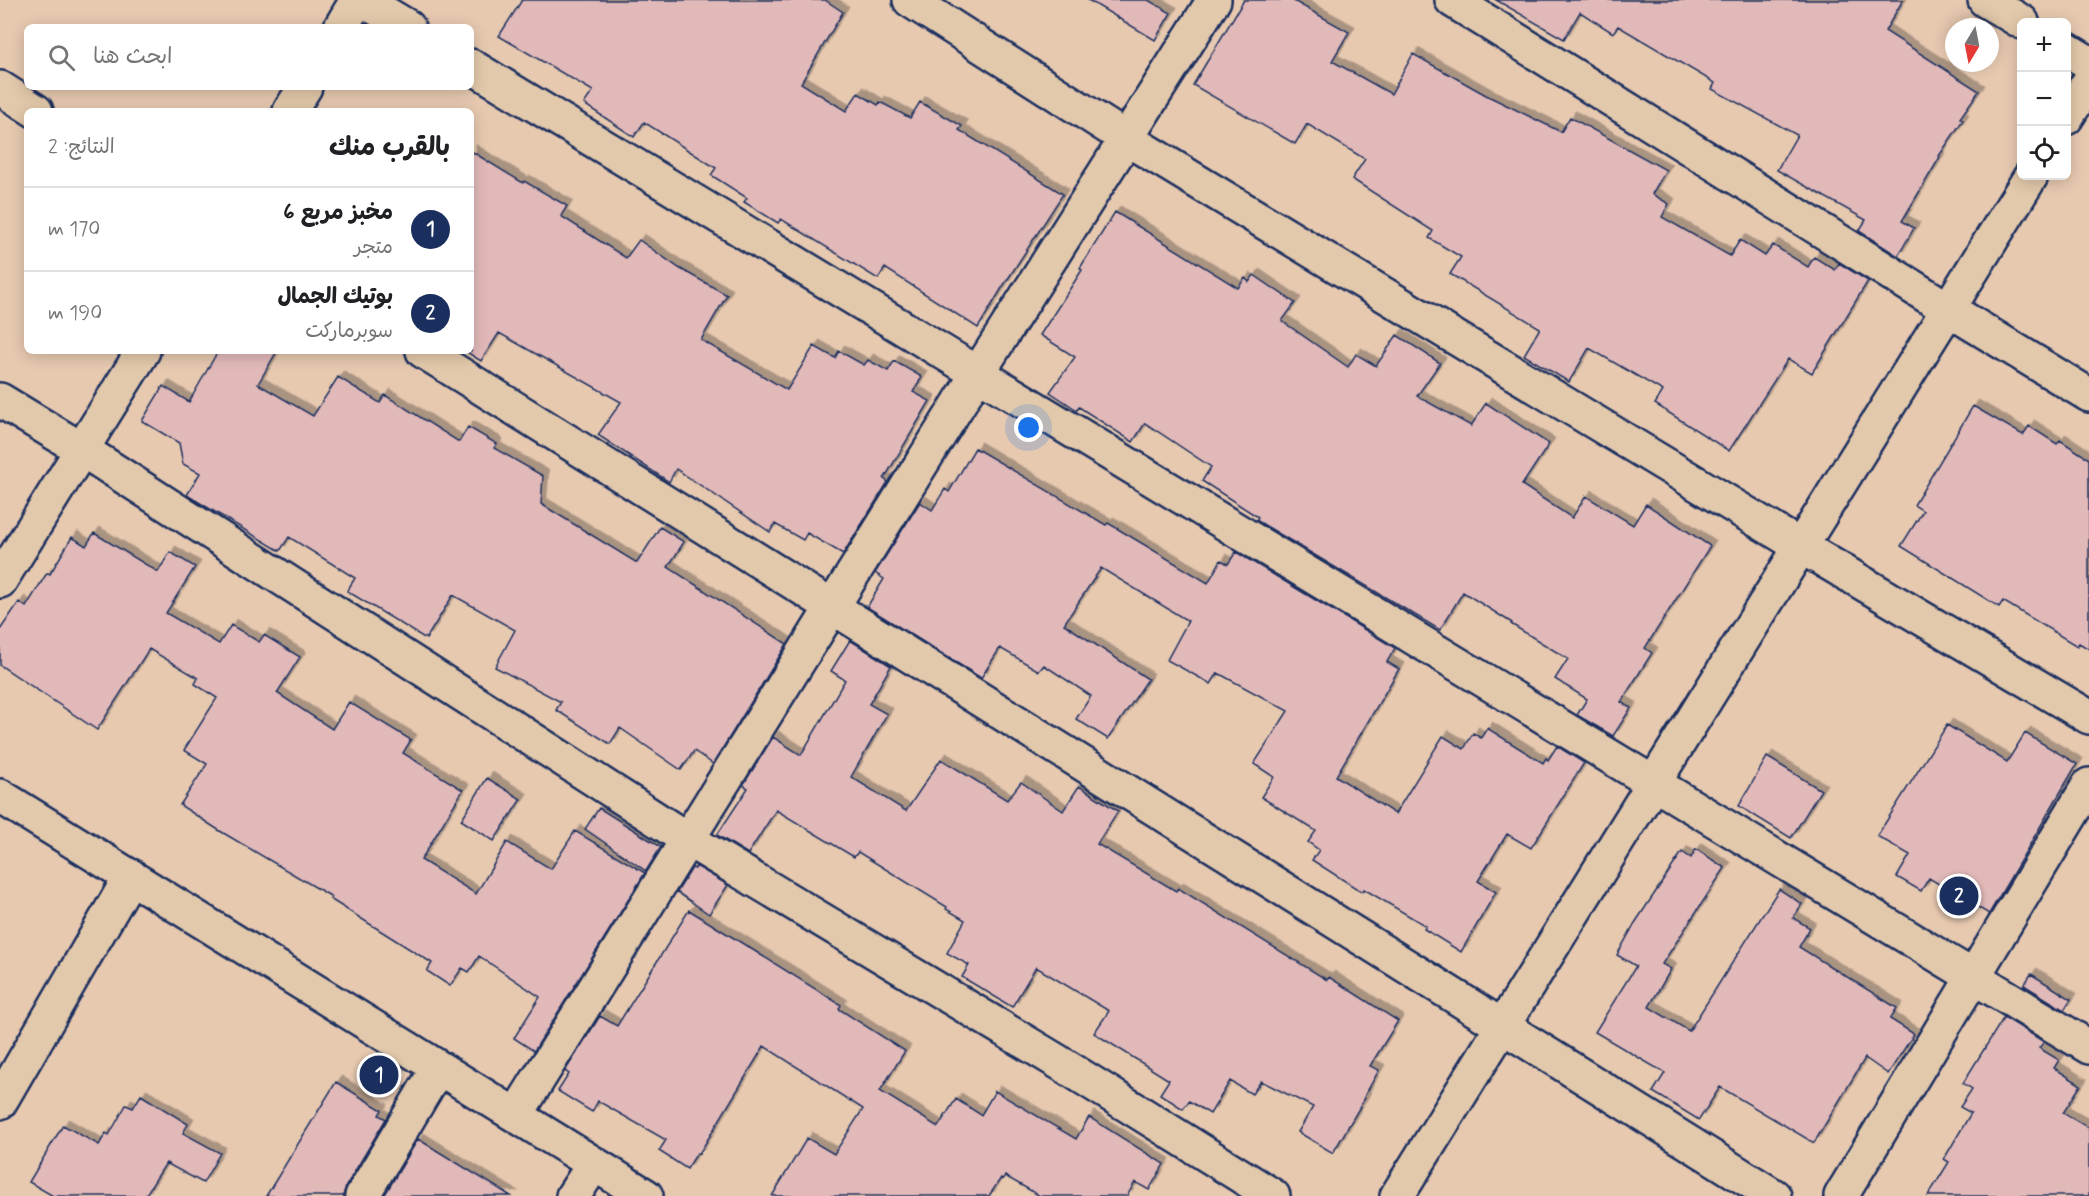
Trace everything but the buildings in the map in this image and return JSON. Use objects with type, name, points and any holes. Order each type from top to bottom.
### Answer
[{"type":"street","points":[[343,24],[357,0]]},
{"type":"street","points":[[363,0],[403,24]]},
{"type":"street","points":[[910,0],[1127,140],[1800,546],[2089,717]]},
{"type":"street","points":[[516,1115],[978,373],[1214,0]]},
{"type":"street","points":[[1452,0],[2089,395]]},
{"type":"street","points":[[1985,0],[2017,19]]},
{"type":"street","points":[[2071,52],[2089,63]]},
{"type":"street","points":[[474,68],[2089,1047]]},
{"type":"street","points":[[2071,111],[2089,82]]},
{"type":"street","points":[[0,88],[31,108]]},
{"type":"street","points":[[292,108],[303,90]]},
{"type":"street","points":[[1397,1196],[2029,180]]},
{"type":"street","points":[[0,581],[140,354]]},
{"type":"street","points":[[428,354],[833,609],[1504,1024],[1773,1196]]},
{"type":"street","points":[[0,400],[81,449],[687,839],[1065,1066],[1273,1196]]},
{"type":"street","points":[[1841,1196],[2089,785]]},
{"type":"street","points":[[0,796],[646,1196]]},
{"type":"street","points":[[0,1101],[130,876]]},
{"type":"street","points":[[362,1196],[438,1068]]},
{"type":"street","points":[[573,1196],[594,1164]]},
{"type":"place","name":"بوتيك الجمال","points":[[1959,896]]},
{"type":"place","name":"مخبز مربع 6","points":[[379,1075]]}]
